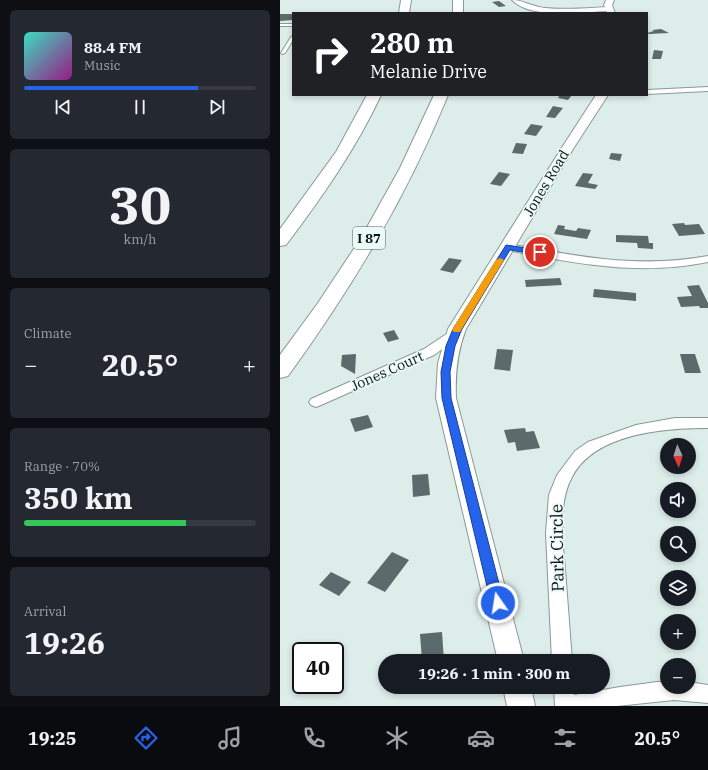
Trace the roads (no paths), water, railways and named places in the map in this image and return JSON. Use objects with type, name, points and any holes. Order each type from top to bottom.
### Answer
[{"type":"highway","points":[[404,12],[406,0]]},
{"type":"highway","points":[[458,0],[458,12]]},
{"type":"highway","points":[[280,241],[337,161],[356,130],[373,96]]},
{"type":"highway","name":"I 87","points":[[280,371],[309,332],[390,203],[427,130],[441,96]]},
{"type":"street","points":[[515,0],[528,7],[539,10],[610,7]]},
{"type":"street","points":[[648,92],[708,89]]},
{"type":"street","name":"Jones Road","points":[[509,654],[446,398],[445,372],[450,346],[455,334],[567,149],[601,96]]},
{"type":"street","points":[[508,247],[602,263],[629,266],[668,266],[693,263],[708,259]]},
{"type":"street","name":"Jones Court","points":[[316,402],[429,352],[455,334]]},
{"type":"street","name":"Park Circle","points":[[562,654],[554,533],[557,495],[565,475],[580,455],[593,446],[606,440],[636,430],[674,423],[708,423]]},
{"type":"street","points":[[569,706],[623,696],[673,690],[708,694]]},
{"type":"street","points":[[518,694],[521,706]]},
{"type":"street","points":[[564,694],[565,706]]},
{"type":"lane","points":[[280,25],[292,25]]},
{"type":"lane","points":[[281,53],[292,38]]}]
